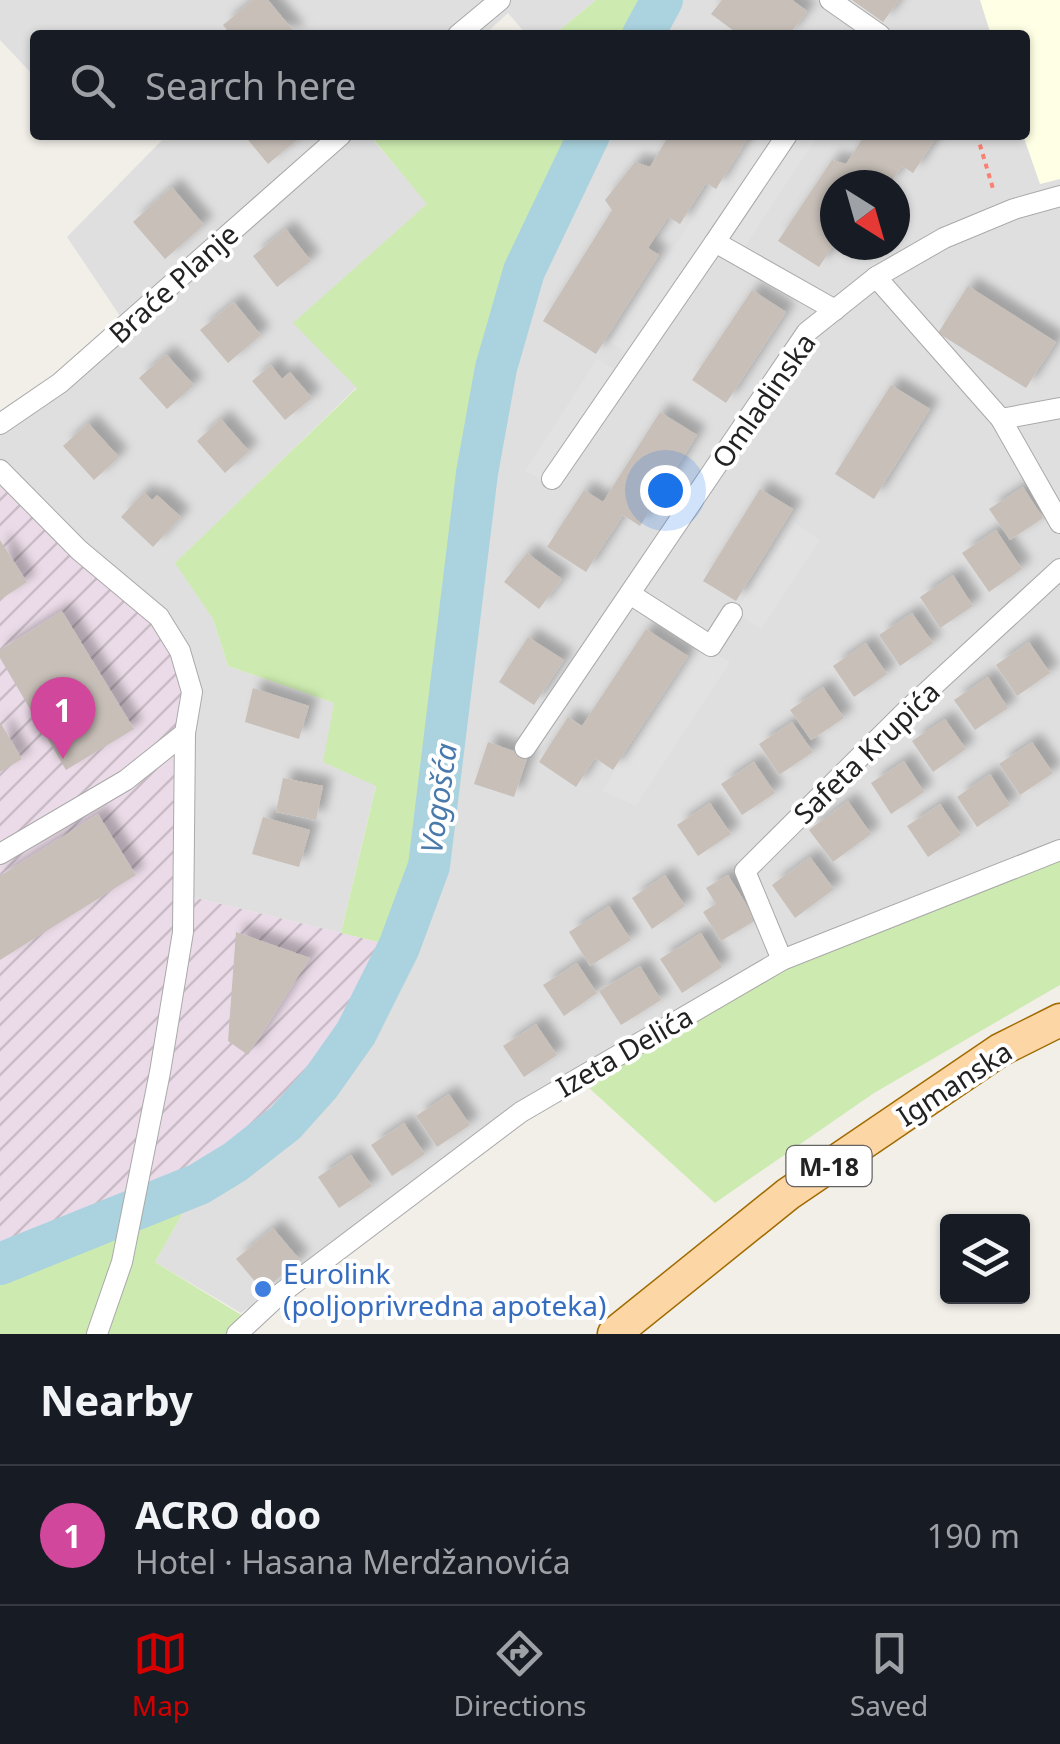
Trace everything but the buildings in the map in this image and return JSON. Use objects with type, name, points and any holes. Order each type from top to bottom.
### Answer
[{"type":"main road","name":"Igmanska","points":[[614,1334],[788,1194],[1000,1050],[1060,1020]]},
{"type":"street","points":[[464,30],[500,0]]},
{"type":"street","points":[[830,0],[857,29]]},
{"type":"street","name":"Braće Planje","points":[[0,424],[60,383],[335,140]]},
{"type":"street","points":[[552,478],[784,140]]},
{"type":"street","name":"Omladinska","points":[[525,748],[807,332],[876,277],[944,238],[1060,196]]},
{"type":"street","name":"Omladinska","points":[[715,242],[834,310]]},
{"type":"street","points":[[876,277],[1001,418],[1060,523]]},
{"type":"street","points":[[1001,418],[1060,408]]},
{"type":"street","points":[[0,470],[79,550],[159,617],[180,651],[192,692],[185,732],[182,932],[122,1262],[97,1334]]},
{"type":"street","name":"Safeta Krupića","points":[[782,960],[745,871],[906,711],[1060,569]]},
{"type":"street","points":[[630,594],[710,646],[732,613]]},
{"type":"street","points":[[0,854],[126,780],[185,732]]},
{"type":"street","name":"Izeta Delića","points":[[237,1334],[280,1294],[521,1112],[782,960],[1060,850]]},
{"type":"path","points":[[978,140],[1000,216]]},
{"type":"shaded area","points":[[0,0],[596,0],[560,30],[523,30],[508,13],[489,30],[30,30],[30,72],[0,40]]},
{"type":"shaded area","points":[[662,0],[1060,0],[1060,859],[559,1087],[241,1313],[155,1262],[199,1184],[235,1162],[284,1123],[320,1084],[356,1033],[399,947],[496,368],[524,271],[587,140],[1030,140],[1030,30],[646,30]]},
{"type":"shaded area","points":[[980,0],[1060,0],[1060,179],[1040,184],[1025,140],[1030,140],[1030,30],[989,30]]},
{"type":"shaded area","points":[[162,140],[375,140],[428,203],[357,387],[176,563],[213,619],[228,666],[334,703],[376,785],[341,933],[183,895],[0,470],[0,423],[126,325],[67,237]]},
{"type":"shaded area","points":[[746,140],[777,140],[630,355],[610,342]]},
{"type":"shaded area","points":[[791,140],[815,140],[744,248],[724,240]]},
{"type":"shaded area","points":[[597,359],[618,371],[544,481],[525,471]]},
{"type":"shaded area","points":[[0,470],[159,617],[192,692],[183,895],[399,947],[356,1033],[320,1084],[285,1123],[199,1184],[0,1264]]},
{"type":"shaded area","points":[[795,523],[820,540],[761,629],[735,612]]},
{"type":"shaded area","points":[[696,644],[730,662],[636,806],[602,791]]},
{"type":"green space","points":[[596,0],[662,0],[646,30],[560,30]]},
{"type":"green space","points":[[374,140],[587,140],[524,271],[496,368],[477,473],[429,866],[399,947],[341,933],[376,786],[323,762],[334,703],[228,666],[213,619],[175,563],[357,388],[293,323],[427,204]]},
{"type":"green space","points":[[1060,859],[1060,985],[874,1093],[715,1203],[577,1077],[782,960]]},
{"type":"green space","points":[[199,1184],[155,1262],[251,1321],[237,1334],[0,1334],[0,1264]]},
{"type":"waterway","name":"Vogošća","points":[[646,30],[662,0]]},
{"type":"waterway","name":"Vogošća","points":[[0,1264],[199,1184],[235,1162],[285,1123],[320,1084],[356,1033],[399,947],[429,866],[477,473],[496,368],[524,271],[587,140]]},
{"type":"place","name":"ACRO doo","points":[[63,759]]},
{"type":"place","name":"Eurolink (poljoprivredna apoteka)","points":[[263,1289]]}]
